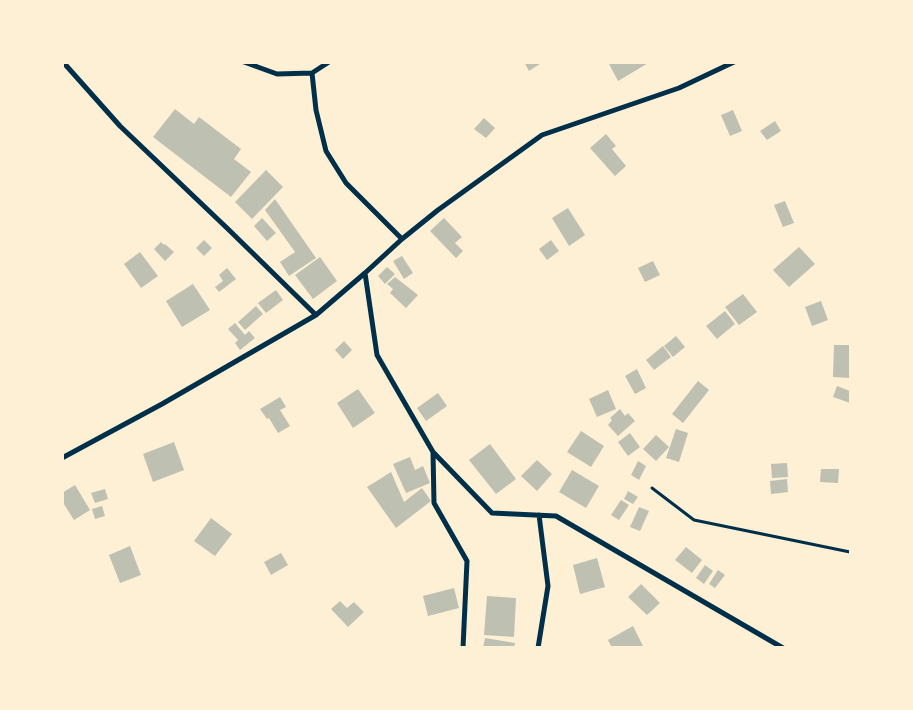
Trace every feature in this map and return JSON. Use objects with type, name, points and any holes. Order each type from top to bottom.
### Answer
[{"type":"street","points":[[63,62],[120,126],[316,315]]},
{"type":"street","points":[[244,62],[277,74],[312,73],[329,62]]},
{"type":"street","points":[[62,458],[162,404],[316,315],[402,239],[438,210],[542,136],[679,88],[734,62]]},
{"type":"street","points":[[312,73],[316,110],[326,151],[346,183],[402,239]]},
{"type":"street","points":[[365,273],[377,355],[433,452],[492,513],[556,516],[783,648]]},
{"type":"street","points":[[433,452],[434,503],[467,561],[463,648]]},
{"type":"street","points":[[538,648],[548,586],[539,514]]},
{"type":"path","points":[[652,488],[694,520],[850,552]]},
{"type":"building","points":[[524,62],[543,62],[529,71]]},
{"type":"building","points":[[608,62],[650,62],[618,81]]},
{"type":"building","points":[[175,109],[194,124],[199,117],[241,149],[234,159],[251,172],[231,197],[153,137]]},
{"type":"building","points":[[733,110],[742,131],[730,136],[721,115]]},
{"type":"building","points":[[484,118],[495,128],[486,138],[474,129]]},
{"type":"building","points":[[775,121],[781,131],[767,140],[760,131]]},
{"type":"building","points":[[606,134],[616,146],[612,149],[626,166],[615,176],[590,148]]},
{"type":"building","points":[[266,170],[283,187],[252,219],[235,202]]},
{"type":"building","points":[[275,199],[316,258],[289,276],[280,262],[295,252],[265,210]]},
{"type":"building","points":[[785,201],[794,223],[783,227],[774,205]]},
{"type":"building","points":[[568,208],[585,235],[569,246],[552,218]]},
{"type":"building","points":[[262,218],[276,233],[267,241],[254,226]]},
{"type":"building","points":[[444,218],[462,237],[455,243],[463,251],[456,258],[430,231]]},
{"type":"building","points":[[204,240],[212,248],[204,256],[196,248]]},
{"type":"building","points":[[551,240],[559,251],[547,260],[539,249]]},
{"type":"building","points":[[161,242],[174,252],[165,261],[154,249]]},
{"type":"building","points":[[799,247],[815,264],[789,287],[773,270]]},
{"type":"building","points":[[140,252],[158,276],[141,288],[124,264]]},
{"type":"building","points":[[402,256],[413,273],[404,279],[393,261]]},
{"type":"building","points":[[320,257],[337,281],[313,299],[295,275]]},
{"type":"building","points":[[653,261],[660,275],[645,282],[638,268]]},
{"type":"building","points":[[387,267],[395,274],[385,284],[378,276]]},
{"type":"building","points":[[227,268],[236,279],[219,292],[215,287],[223,281],[219,275]]},
{"type":"building","points":[[395,277],[418,295],[406,308],[390,293],[393,289],[387,284]]},
{"type":"building","points":[[193,284],[210,310],[182,327],[166,301]]},
{"type":"building","points":[[276,290],[283,300],[266,313],[258,303]]},
{"type":"building","points":[[743,294],[757,312],[739,325],[725,307]]},
{"type":"building","points":[[821,301],[828,320],[812,326],[805,307]]},
{"type":"building","points":[[256,306],[263,314],[245,330],[238,322]]},
{"type":"building","points":[[725,311],[735,324],[717,339],[706,326]]},
{"type":"building","points":[[235,323],[245,335],[249,331],[255,338],[240,350],[235,343],[238,340],[228,329]]},
{"type":"building","points":[[676,336],[685,347],[673,357],[664,346]]},
{"type":"building","points":[[344,341],[352,350],[343,359],[335,350]]},
{"type":"building","points":[[834,345],[850,345],[850,378],[833,377]]},
{"type":"building","points":[[663,346],[671,357],[654,370],[646,360]]},
{"type":"building","points":[[637,369],[646,388],[635,394],[625,376]]},
{"type":"building","points":[[698,381],[709,390],[683,423],[672,414]]},
{"type":"building","points":[[837,386],[850,391],[850,403],[833,397]]},
{"type":"building","points":[[358,389],[375,413],[353,428],[337,403]]},
{"type":"building","points":[[608,390],[616,409],[597,417],[589,399]]},
{"type":"building","points":[[438,393],[447,406],[426,421],[417,408]]},
{"type":"building","points":[[280,397],[286,407],[280,410],[290,426],[278,433],[269,418],[267,419],[260,409]]},
{"type":"building","points":[[620,409],[625,416],[628,413],[635,421],[618,436],[608,425],[612,420],[610,418]]},
{"type":"building","points":[[676,429],[688,433],[679,462],[666,458]]},
{"type":"building","points":[[581,431],[604,446],[591,467],[567,452]]},
{"type":"building","points":[[630,433],[640,447],[628,456],[618,442]]},
{"type":"building","points":[[656,435],[669,447],[656,461],[643,449]]},
{"type":"building","points":[[174,442],[184,470],[153,482],[143,454]]},
{"type":"building","points":[[490,444],[516,479],[496,494],[469,460]]},
{"type":"building","points":[[410,457],[415,470],[423,466],[430,483],[406,493],[393,464]]},
{"type":"building","points":[[537,460],[552,474],[537,491],[521,476]]},
{"type":"building","points":[[638,461],[646,466],[639,480],[631,475]]},
{"type":"building","points":[[787,463],[788,477],[772,478],[771,464]]},
{"type":"building","points":[[821,469],[839,469],[838,483],[820,482]]},
{"type":"building","points":[[572,470],[599,486],[586,508],[559,492]]},
{"type":"building","points":[[391,472],[404,502],[422,488],[431,501],[396,528],[367,487]]},
{"type":"building","points":[[787,479],[788,492],[771,494],[770,481]]},
{"type":"building","points":[[75,485],[90,510],[74,520],[62,501],[62,493]]},
{"type":"building","points":[[105,489],[108,499],[95,503],[91,493]]},
{"type":"building","points":[[628,491],[638,497],[633,504],[624,499]]},
{"type":"building","points":[[621,500],[629,505],[619,520],[611,515]]},
{"type":"building","points":[[102,506],[105,516],[95,519],[92,509]]},
{"type":"building","points":[[639,507],[649,511],[640,531],[630,527]]},
{"type":"building","points":[[211,518],[232,534],[215,556],[194,541]]},
{"type":"building","points":[[130,546],[141,575],[120,583],[109,555]]},
{"type":"building","points":[[686,547],[702,560],[692,573],[675,560]]},
{"type":"building","points":[[281,553],[288,565],[271,575],[264,562]]},
{"type":"building","points":[[597,558],[605,587],[580,594],[573,565]]},
{"type":"building","points":[[705,565],[713,571],[704,584],[696,578]]},
{"type":"building","points":[[718,570],[725,575],[715,588],[709,584]]},
{"type":"building","points":[[641,584],[660,603],[647,615],[628,597]]},
{"type":"building","points":[[454,588],[459,608],[428,616],[423,596]]},
{"type":"building","points":[[487,596],[516,598],[514,637],[484,635]]},
{"type":"building","points":[[340,601],[347,608],[354,602],[364,612],[348,627],[331,609]]},
{"type":"building","points":[[633,626],[644,648],[612,648],[608,640]]},
{"type":"building","points":[[485,638],[515,643],[514,648],[483,648]]}]
